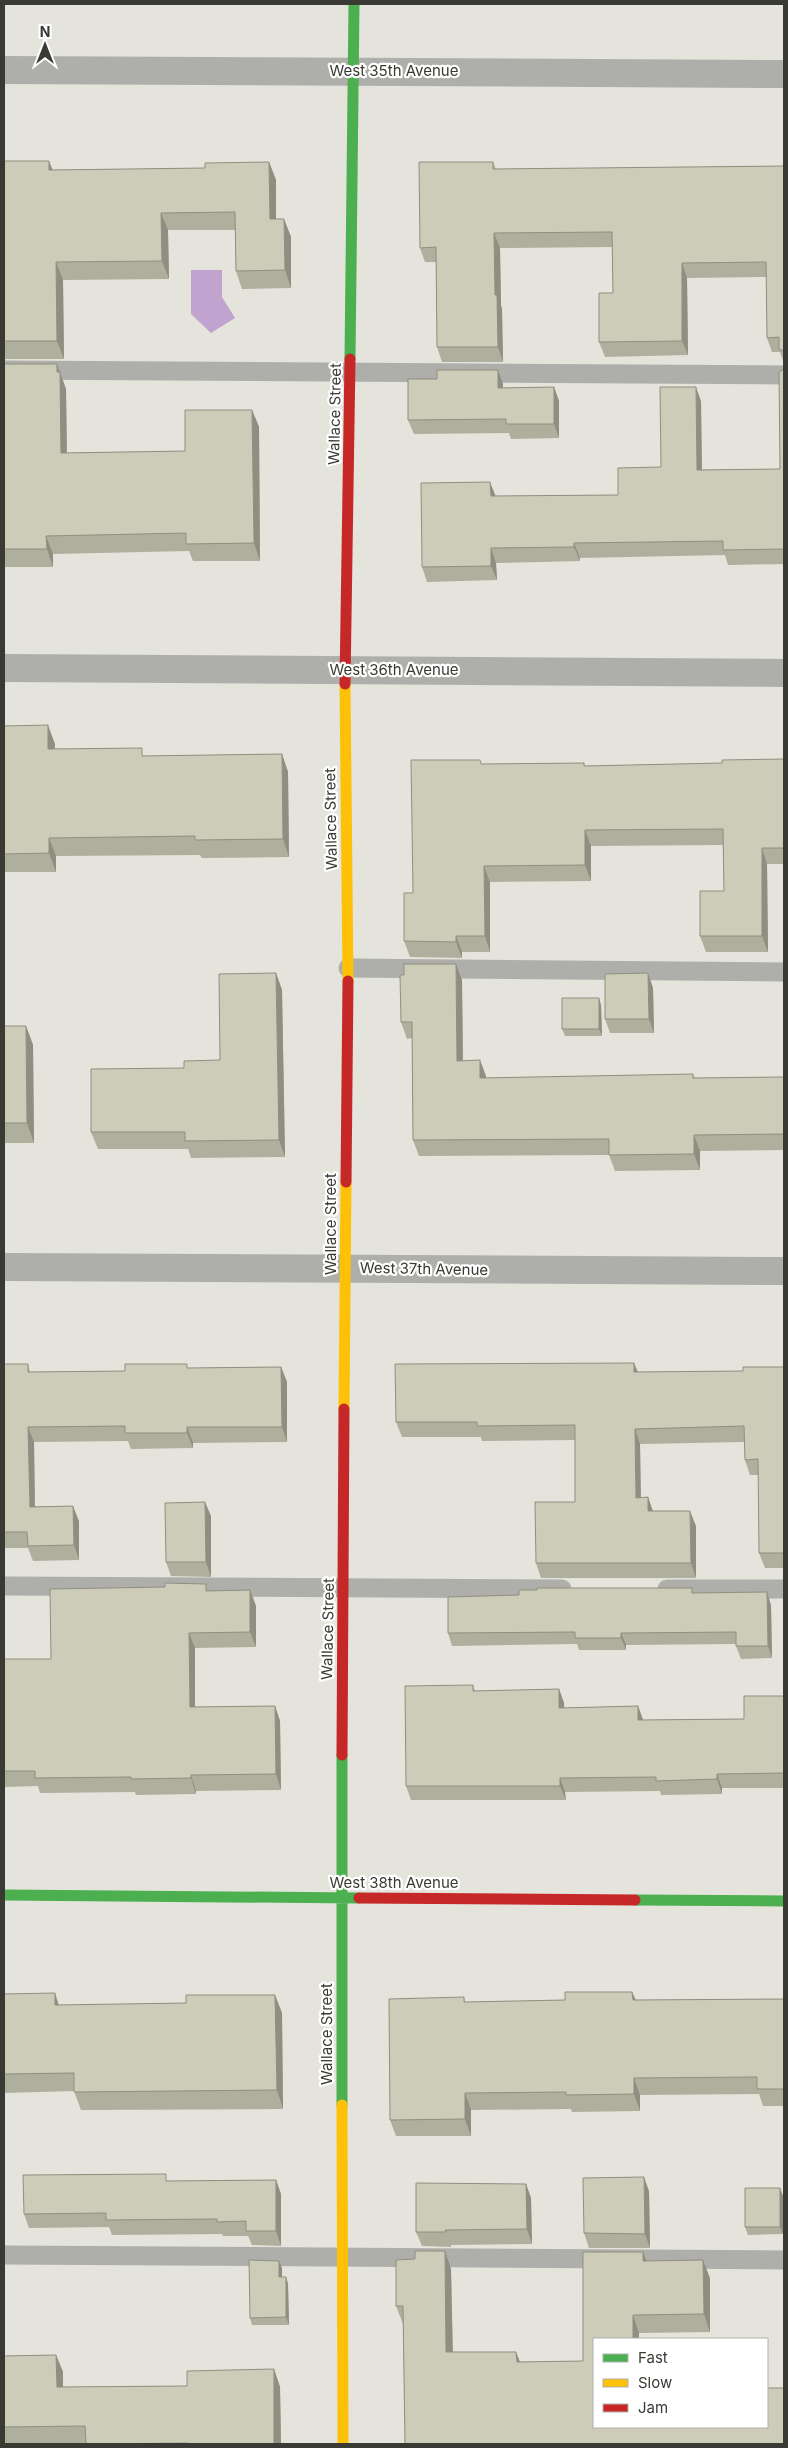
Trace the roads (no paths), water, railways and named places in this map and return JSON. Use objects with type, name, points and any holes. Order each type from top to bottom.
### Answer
[{"type":"street","name":"Wallace Street","points":[[343,2444],[344,2257],[341,1898],[348,968],[346,669],[354,4]]},
{"type":"street","name":"West 35th Avenue","points":[[4,70],[353,70],[784,74]]},
{"type":"street","name":"West 36th Avenue","points":[[4,668],[784,673]]},
{"type":"street","name":"West 37th Avenue","points":[[4,1267],[784,1271]]},
{"type":"street","name":"West 38th Avenue","points":[[4,1895],[784,1901]]},
{"type":"lane","points":[[4,370],[784,375]]},
{"type":"lane","points":[[348,968],[784,972]]},
{"type":"lane","points":[[4,1586],[575,1589]]},
{"type":"lane","points":[[645,1589],[784,1589]]},
{"type":"lane","points":[[4,2255],[784,2260]]}]
